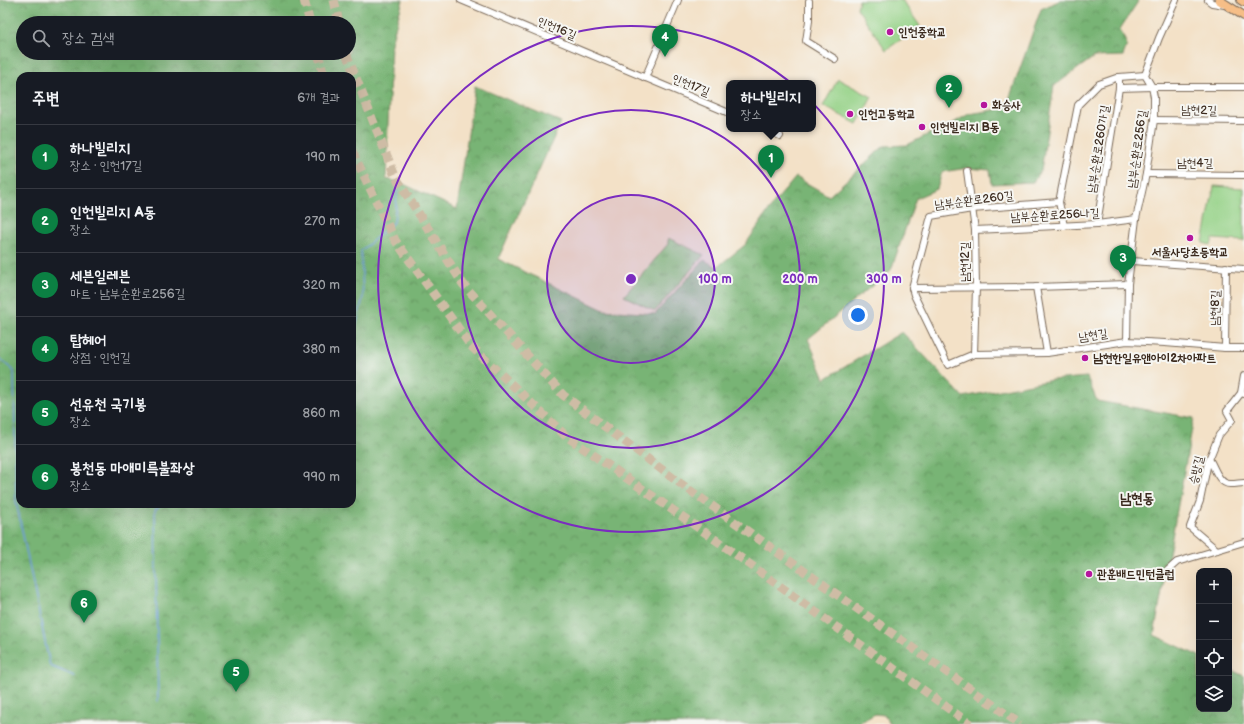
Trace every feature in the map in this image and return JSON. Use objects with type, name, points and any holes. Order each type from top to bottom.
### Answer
[{"type":"main road","points":[[1222,2],[1244,16]]},
{"type":"street","name":"인헌16길","points":[[460,0],[645,78]]},
{"type":"street","points":[[645,78],[678,0]]},
{"type":"street","points":[[1064,226],[1059,202],[1078,105],[1099,84],[1119,77],[1145,75],[1176,0]]},
{"type":"street","points":[[1208,0],[1212,4],[1222,2]]},
{"type":"street","points":[[809,1],[809,21],[806,41],[835,59]]},
{"type":"street","name":"남부순환로256길","points":[[1127,341],[1128,284],[1136,219],[1146,174],[1154,120],[1154,97],[1152,87],[1145,75]]},
{"type":"street","name":"남부순환로260가길","points":[[1097,224],[1119,88],[1119,77]]},
{"type":"street","name":"인헌17길","points":[[645,78],[726,112]]},
{"type":"street","points":[[1119,88],[1244,87]]},
{"type":"street","name":"남현2길","points":[[1154,120],[1244,121]]},
{"type":"street","points":[[771,132],[780,136]]},
{"type":"street","name":"남현12길","points":[[967,171],[975,230],[976,287],[974,354]]},
{"type":"street","name":"남현4길","points":[[1146,174],[1244,175]]},
{"type":"street","name":"남부순환로260길","points":[[912,288],[931,216],[972,209],[1059,202]]},
{"type":"street","name":"남부순환로256나길","points":[[975,230],[1097,224],[1136,219]]},
{"type":"street","points":[[1132,261],[1244,269]]},
{"type":"street","name":"남현8길","points":[[1225,348],[1226,268]]},
{"type":"street","points":[[912,288],[1036,288],[1128,284]]},
{"type":"street","name":"남현길","points":[[912,288],[948,365],[974,354],[1047,354],[1127,341],[1244,348]]},
{"type":"street","points":[[1036,288],[1047,354]]},
{"type":"street","points":[[1243,394],[1244,376]]},
{"type":"street","name":"승방길","points":[[1217,550],[1190,526],[1200,501],[1208,462],[1219,435],[1232,420],[1228,411],[1243,394]]},
{"type":"street","points":[[1211,462],[1219,477],[1226,483],[1244,483]]},
{"type":"street","points":[[1167,571],[1178,562],[1244,542]]},
{"type":"green space","points":[[0,0],[403,0],[391,43],[386,179],[399,182],[457,209],[475,86],[561,122],[498,259],[604,310],[655,314],[704,260],[717,267],[745,245],[774,203],[796,177],[829,196],[884,146],[907,145],[948,126],[969,114],[1006,108],[1041,9],[1061,0],[1139,0],[1120,29],[1127,45],[1123,56],[1094,57],[1054,86],[1041,171],[1033,182],[992,184],[990,170],[968,168],[942,172],[937,189],[916,198],[891,270],[808,339],[825,379],[902,332],[963,397],[1052,380],[1087,377],[1097,401],[1194,418],[1154,635],[1196,655],[1196,712],[1232,712],[1232,670],[1244,676],[1244,724],[890,724],[884,715],[875,714],[857,724],[0,724]]},
{"type":"green space","points":[[859,0],[902,0],[920,26],[886,50],[857,8]]},
{"type":"green space","points":[[838,79],[872,97],[857,124],[823,106]]},
{"type":"green space","points":[[1214,186],[1244,188],[1244,241],[1213,239],[1211,245],[1203,243]]},
{"type":"green space","points":[[668,238],[704,255],[655,311],[624,296],[668,244]]},
{"type":"waterway","points":[[356,326],[363,297],[361,251],[394,222],[398,184]]},
{"type":"waterway","points":[[0,359],[14,371],[16,501]]},
{"type":"waterway","points":[[17,508],[50,666],[75,676]]},
{"type":"waterway","points":[[157,508],[155,510],[158,701]]},
{"type":"tunnel","points":[[304,0],[308,16]]},
{"type":"tunnel","points":[[334,0],[337,16]]},
{"type":"tunnel","points":[[320,60],[323,72]]},
{"type":"tunnel","points":[[349,60],[354,72]]},
{"type":"tunnel","points":[[356,78],[395,176],[463,284],[563,395],[681,484],[1020,724]]},
{"type":"tunnel","points":[[356,159],[395,240],[471,346],[566,436],[716,540],[970,724]]},
{"type":"place","name":"인헌중학교","points":[[890,32]]},
{"type":"place","name":"탑헤어","points":[[665,57]]},
{"type":"place","name":"화승사","points":[[984,105]]},
{"type":"place","name":"인헌빌리지 A동","points":[[949,108]]},
{"type":"place","name":"인헌고등학교","points":[[850,114]]},
{"type":"place","name":"인헌빌리지 B동","points":[[922,127]]},
{"type":"place","name":"하나빌리지","points":[[771,178]]},
{"type":"place","name":"서울사당초등학교","points":[[1190,238]]},
{"type":"place","name":"세븐일레븐","points":[[1123,278]]},
{"type":"place","name":"남현한일유앤아이2차아파트","points":[[1085,358]]},
{"type":"place","name":"관훈배드민턴클럽","points":[[1089,574]]},
{"type":"place","name":"봉천동 마애미륵불좌상","points":[[84,623]]},
{"type":"place","name":"선유천 국기봉","points":[[236,692]]},
{"type":"district","name":"남현동","points":[[1137,498]]}]
